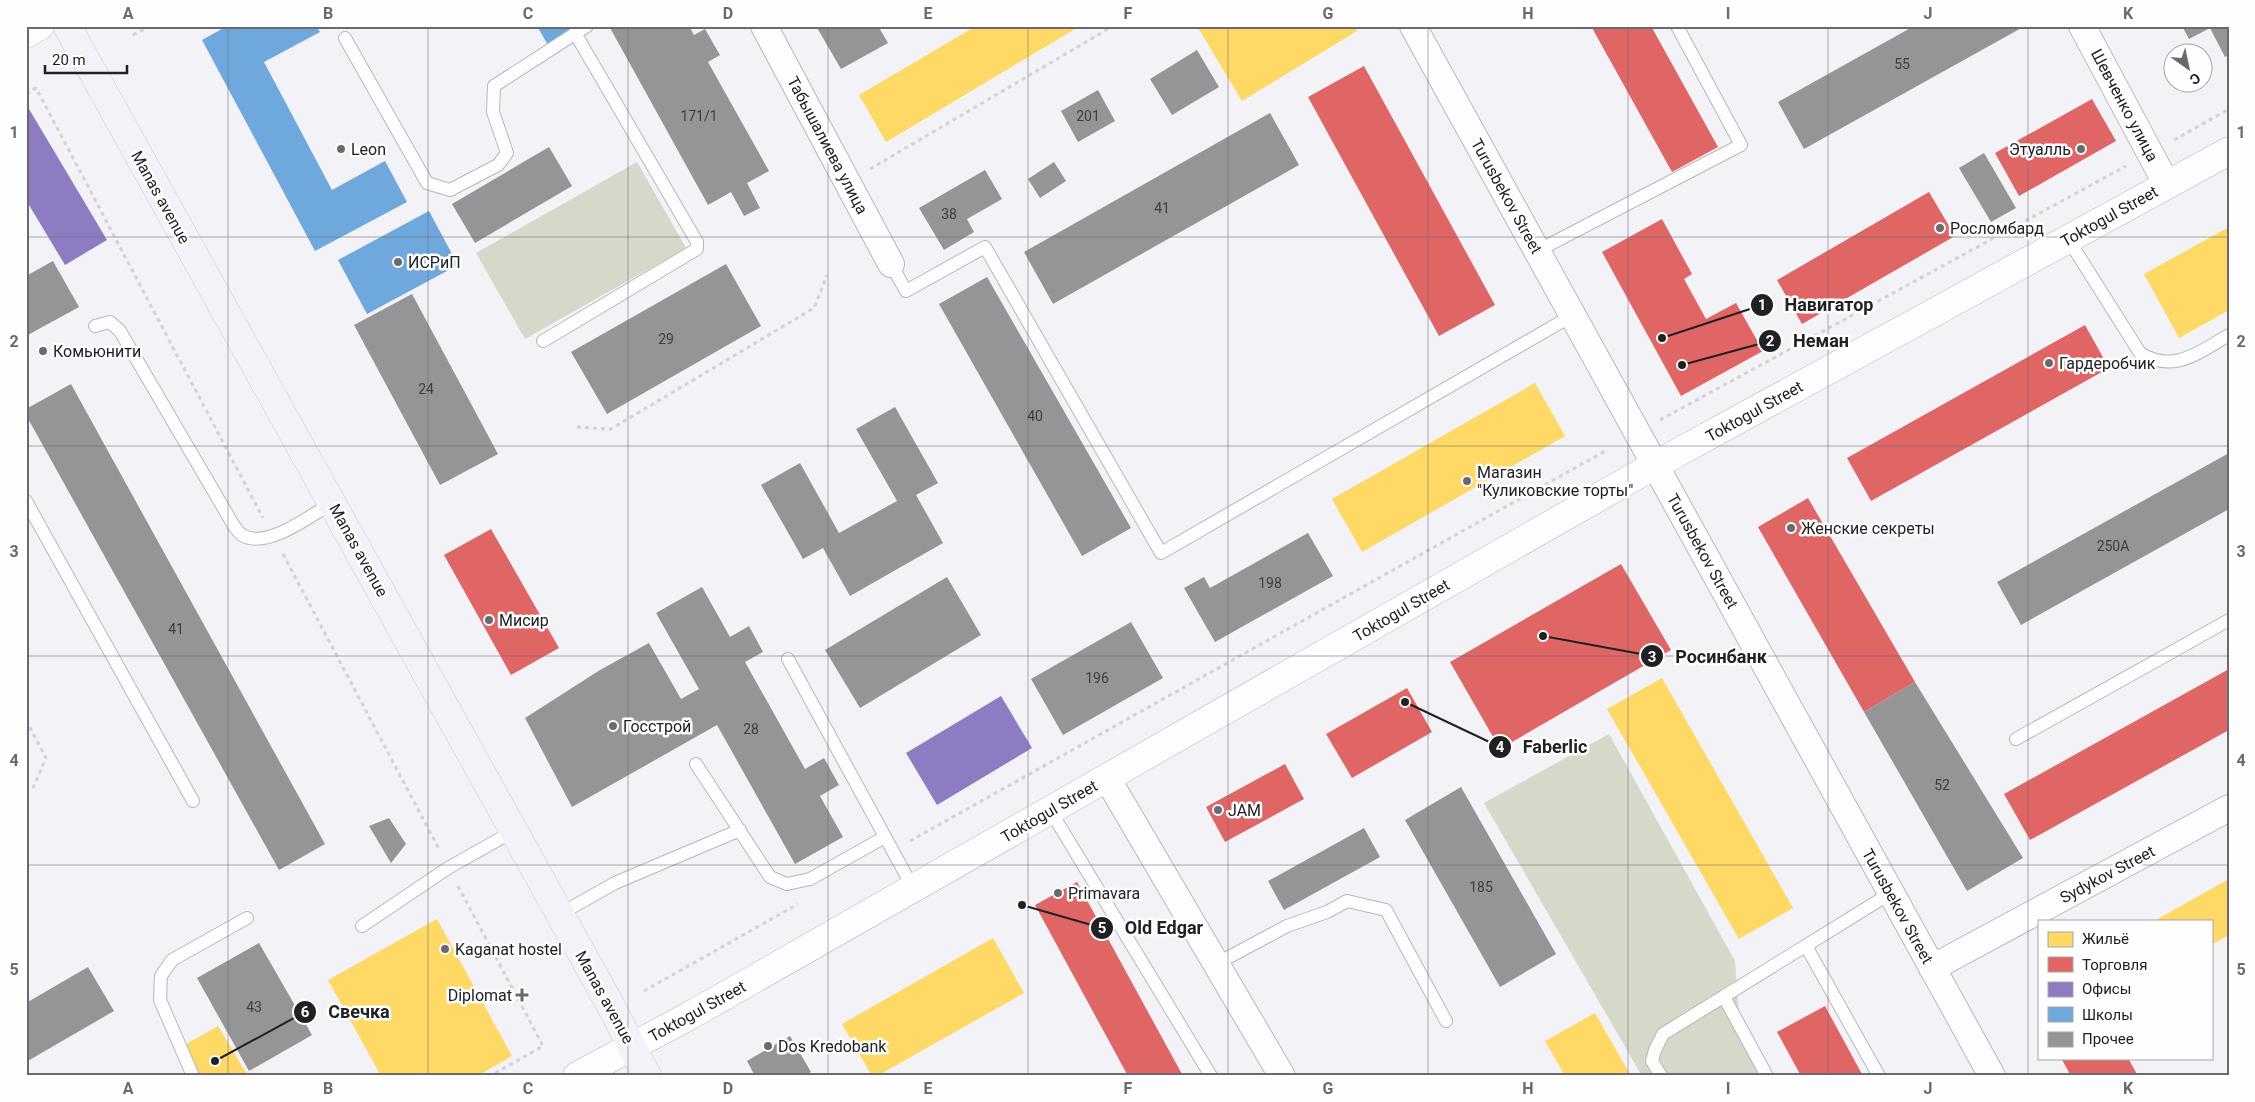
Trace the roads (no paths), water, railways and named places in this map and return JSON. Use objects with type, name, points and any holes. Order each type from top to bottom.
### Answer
[{"type":"main road","points":[[26,34],[40,26]]},
{"type":"main road","name":"Manas avenue","points":[[67,26],[514,830],[647,1076]]},
{"type":"main road","name":"Toktogul Street","points":[[577,1076],[633,1047],[1655,465],[2229,151]]},
{"type":"street","name":"Табышалиева улица","points":[[764,26],[891,264]]},
{"type":"street","name":"Turusbekov Street","points":[[1413,26],[1992,1076]]},
{"type":"street","name":"Шевченко улица","points":[[2082,26],[2167,184]]},
{"type":"street","points":[[1107,778],[1282,1076]]},
{"type":"street","name":"Sydykov Street","points":[[1932,968],[2229,808]]},
{"type":"lane","points":[[345,38],[427,183],[450,190],[498,165],[506,154],[492,112],[494,86],[587,26]]},
{"type":"lane","points":[[1537,251],[1741,145],[1677,26]]},
{"type":"lane","points":[[543,342],[697,249],[697,242],[575,33]]},
{"type":"lane","points":[[2068,238],[2140,353],[2153,361],[2166,363],[2187,358],[2229,335]]},
{"type":"lane","points":[[891,264],[906,291],[985,248],[1161,552],[1573,315]]},
{"type":"lane","points":[[95,326],[110,322],[120,331],[234,526],[242,535],[258,538],[273,537],[332,502]]},
{"type":"lane","points":[[26,500],[193,801]]},
{"type":"lane","points":[[2016,739],[2229,620]]},
{"type":"lane","points":[[788,659],[913,888]]},
{"type":"lane","points":[[696,764],[770,877],[788,884],[810,879],[886,837]]},
{"type":"lane","points":[[1050,810],[1211,1076]]},
{"type":"lane","points":[[362,926],[448,868],[514,830]]},
{"type":"lane","points":[[560,914],[615,883],[740,830]]},
{"type":"lane","points":[[1661,1076],[1652,1062],[1655,1050],[1663,1034],[1891,893]]},
{"type":"lane","points":[[1216,964],[1287,926],[1327,912],[1348,901],[1386,910],[1446,1021]]},
{"type":"lane","points":[[192,1076],[160,1000],[161,976],[172,960],[247,918]]},
{"type":"lane","points":[[1806,946],[1879,1076]]},
{"type":"lane","points":[[1724,997],[1767,1076]]},
{"type":"place","name":"Leon","points":[[341,149]]},
{"type":"place","name":"Этуалль","points":[[2081,149]]},
{"type":"place","name":"Росломбард","points":[[1940,228]]},
{"type":"place","name":"ИСРиП","points":[[398,262]]},
{"type":"place","name":"Навигатор","points":[[1662,338]]},
{"type":"place","name":"Комьюнити","points":[[43,351]]},
{"type":"place","name":"Гардеробчик","points":[[2049,363]]},
{"type":"place","name":"Неман","points":[[1682,365]]},
{"type":"place","name":"Магазин \"Куликовские торты\"","points":[[1467,481]]},
{"type":"place","name":"Женские секреты","points":[[1791,528]]},
{"type":"place","name":"Мисир","points":[[489,620]]},
{"type":"place","name":"Росинбанк","points":[[1543,636]]},
{"type":"place","name":"Faberlic","points":[[1405,702]]},
{"type":"place","name":"Госстрой","points":[[613,726]]},
{"type":"place","name":"JAM","points":[[1218,810]]},
{"type":"place","name":"Primavara","points":[[1058,893]]},
{"type":"place","name":"Old Edgar","points":[[1022,905]]},
{"type":"place","name":"Kaganat hostel","points":[[445,949]]},
{"type":"place","name":"Diplomat","points":[[522,995]]},
{"type":"place","name":"Dos Kredobank","points":[[768,1046]]},
{"type":"place","name":"Свечка","points":[[215,1061]]}]
